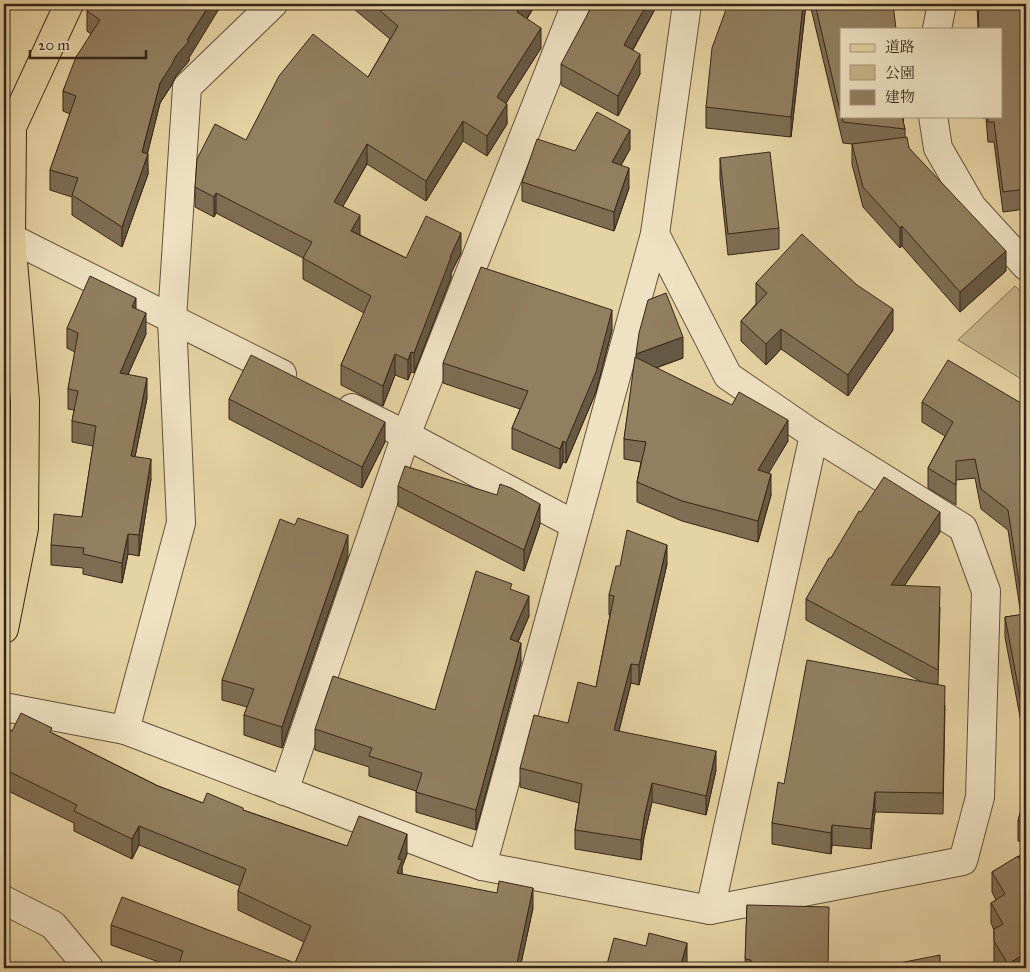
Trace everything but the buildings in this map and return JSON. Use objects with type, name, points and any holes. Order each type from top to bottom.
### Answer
[{"type":"main road","points":[[4,630],[24,528],[25,401],[11,238],[12,127],[69,4]]},
{"type":"street","points":[[125,730],[181,523],[172,319],[187,87],[274,4]]},
{"type":"street","points":[[284,791],[406,435],[576,4]]},
{"type":"street","points":[[482,866],[655,234],[687,4]]},
{"type":"street","points":[[937,28],[942,4]]},
{"type":"street","points":[[933,118],[938,148],[972,207],[1026,266]]},
{"type":"street","points":[[4,708],[125,730],[482,866],[710,910],[963,862],[980,797],[986,591],[962,528],[814,435],[728,376],[655,234]]},
{"type":"street","points":[[11,238],[302,383]]},
{"type":"street","points":[[328,396],[406,435],[575,525]]},
{"type":"street","points":[[710,910],[814,435]]},
{"type":"street","points":[[4,900],[53,925],[89,968]]},
{"type":"green space","points":[[1015,286],[1026,296],[1026,382],[958,340]]}]
